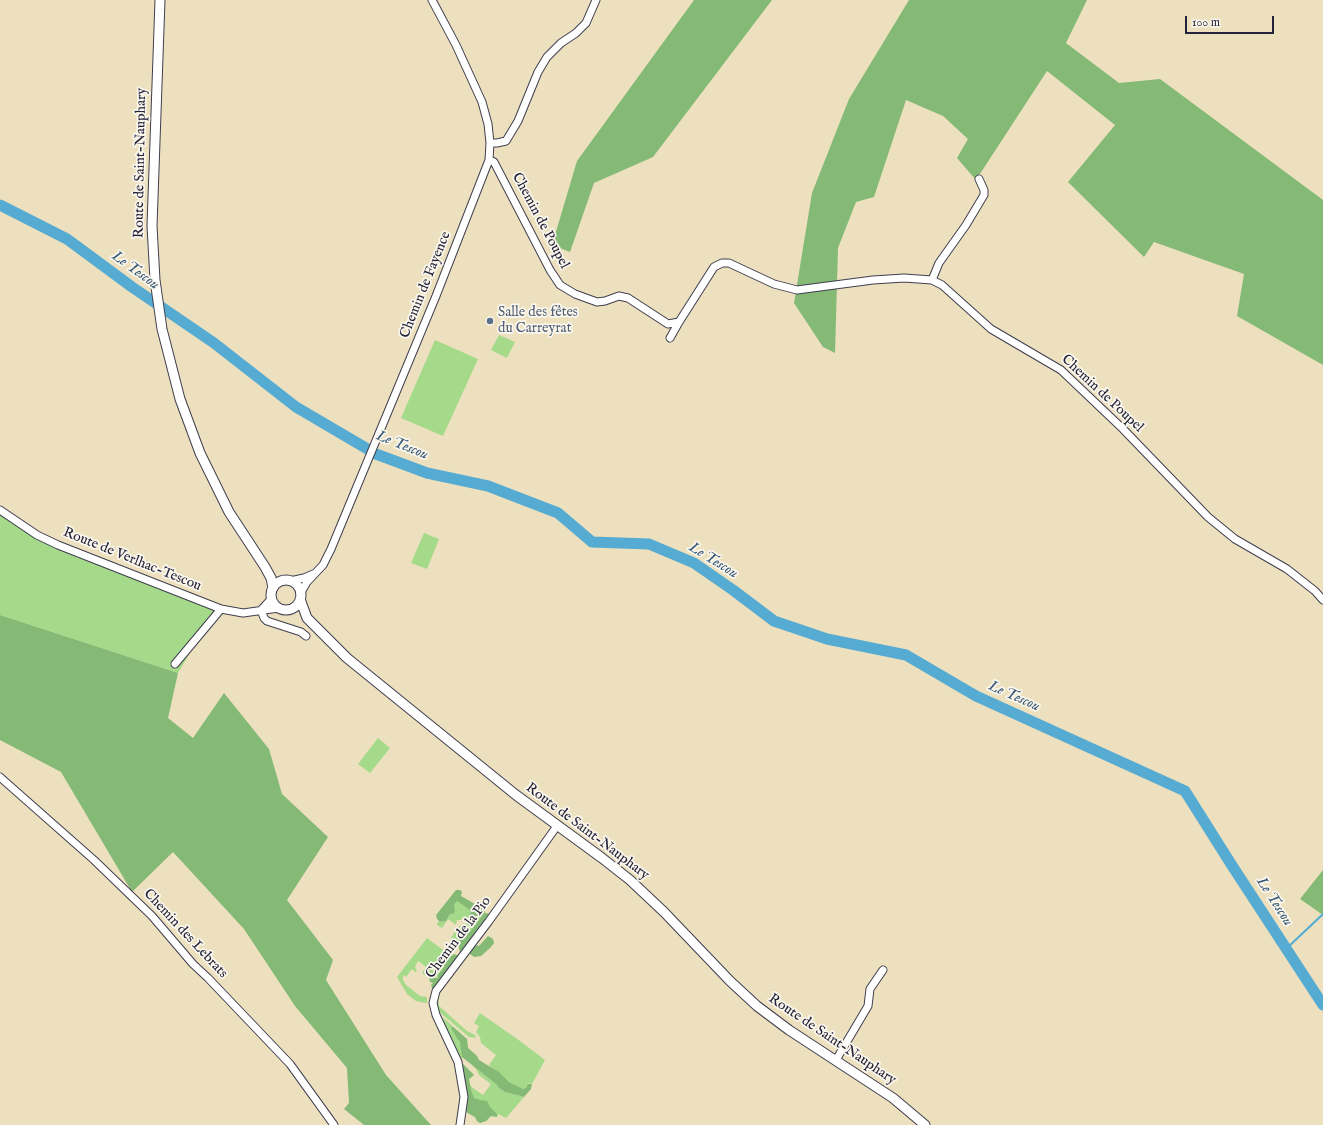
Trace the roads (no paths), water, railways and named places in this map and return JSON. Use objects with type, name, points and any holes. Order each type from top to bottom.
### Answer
[{"type":"main road","name":"Route de Saint-Nauphary","points":[[160,0],[152,196],[152,236],[159,312],[170,362],[189,426],[207,468],[237,525],[265,567],[271,578],[273,588]]},
{"type":"main road","name":"Route de Saint-Nauphary","points":[[265,567],[274,575],[288,580]]},
{"type":"main road","points":[[288,580],[297,586],[300,596],[297,605],[289,609],[279,608],[274,604],[272,598],[273,588],[279,582],[288,580]]},
{"type":"main road","name":"Route de Saint-Nauphary","points":[[300,596],[307,618]]},
{"type":"main road","name":"Route de Saint-Nauphary","points":[[289,609],[307,618],[352,662],[516,795],[630,880],[664,912],[724,975],[757,1006],[789,1030],[893,1098],[925,1125]]},
{"type":"street","name":"Chemin de Fayence","points":[[300,596],[307,582],[323,565],[332,549],[436,296],[489,160],[490,143],[488,124],[482,102],[456,45],[432,0]]},
{"type":"street","points":[[490,143],[497,144],[506,141],[518,121],[538,72],[547,58],[561,43],[576,33],[586,23],[596,0]]},
{"type":"street","name":"Chemin de Poupel","points":[[489,160],[494,162],[550,270],[562,287],[597,302],[619,296],[637,303],[668,324],[679,322]]},
{"type":"street","points":[[932,280],[939,263],[966,225],[984,195],[984,190],[979,179]]},
{"type":"street","name":"Chemin de Poupel","points":[[670,338],[714,267],[722,263],[729,262],[774,284],[797,290],[873,280],[904,278],[932,280],[942,285],[991,329],[1061,370],[1123,429],[1208,517],[1240,542],[1287,569],[1315,591],[1323,600]]},
{"type":"street","name":"Route de Verlhac-Tescou","points":[[0,510],[37,535],[58,545],[221,609],[243,613],[279,608]]},
{"type":"street","points":[[288,580],[304,578],[314,574]]},
{"type":"street","points":[[272,598],[261,610],[264,618],[267,621],[301,632],[306,636]]},
{"type":"street","points":[[175,664],[221,609]]},
{"type":"street","name":"Chemin des Lebrats","points":[[0,777],[94,860],[152,916],[193,964],[290,1064],[334,1125]]},
{"type":"street","name":"Chemin de la Pio","points":[[460,1125],[464,1097],[458,1062],[436,1015],[433,1002],[436,991],[489,921],[557,826]]},
{"type":"street","points":[[836,1060],[868,1006],[870,989],[883,970]]},
{"type":"waterway","name":"Le Tescou","points":[[0,205],[67,239],[132,287],[214,343],[296,407],[376,454],[427,473],[488,486],[558,513],[592,542],[649,544],[694,563],[774,621],[827,639],[906,655],[976,696],[1185,791],[1323,1005]]},
{"type":"waterway","points":[[1287,948],[1323,914]]},
{"type":"place","name":"Salle des fêtes du Carreyrat","points":[[490,321]]}]
